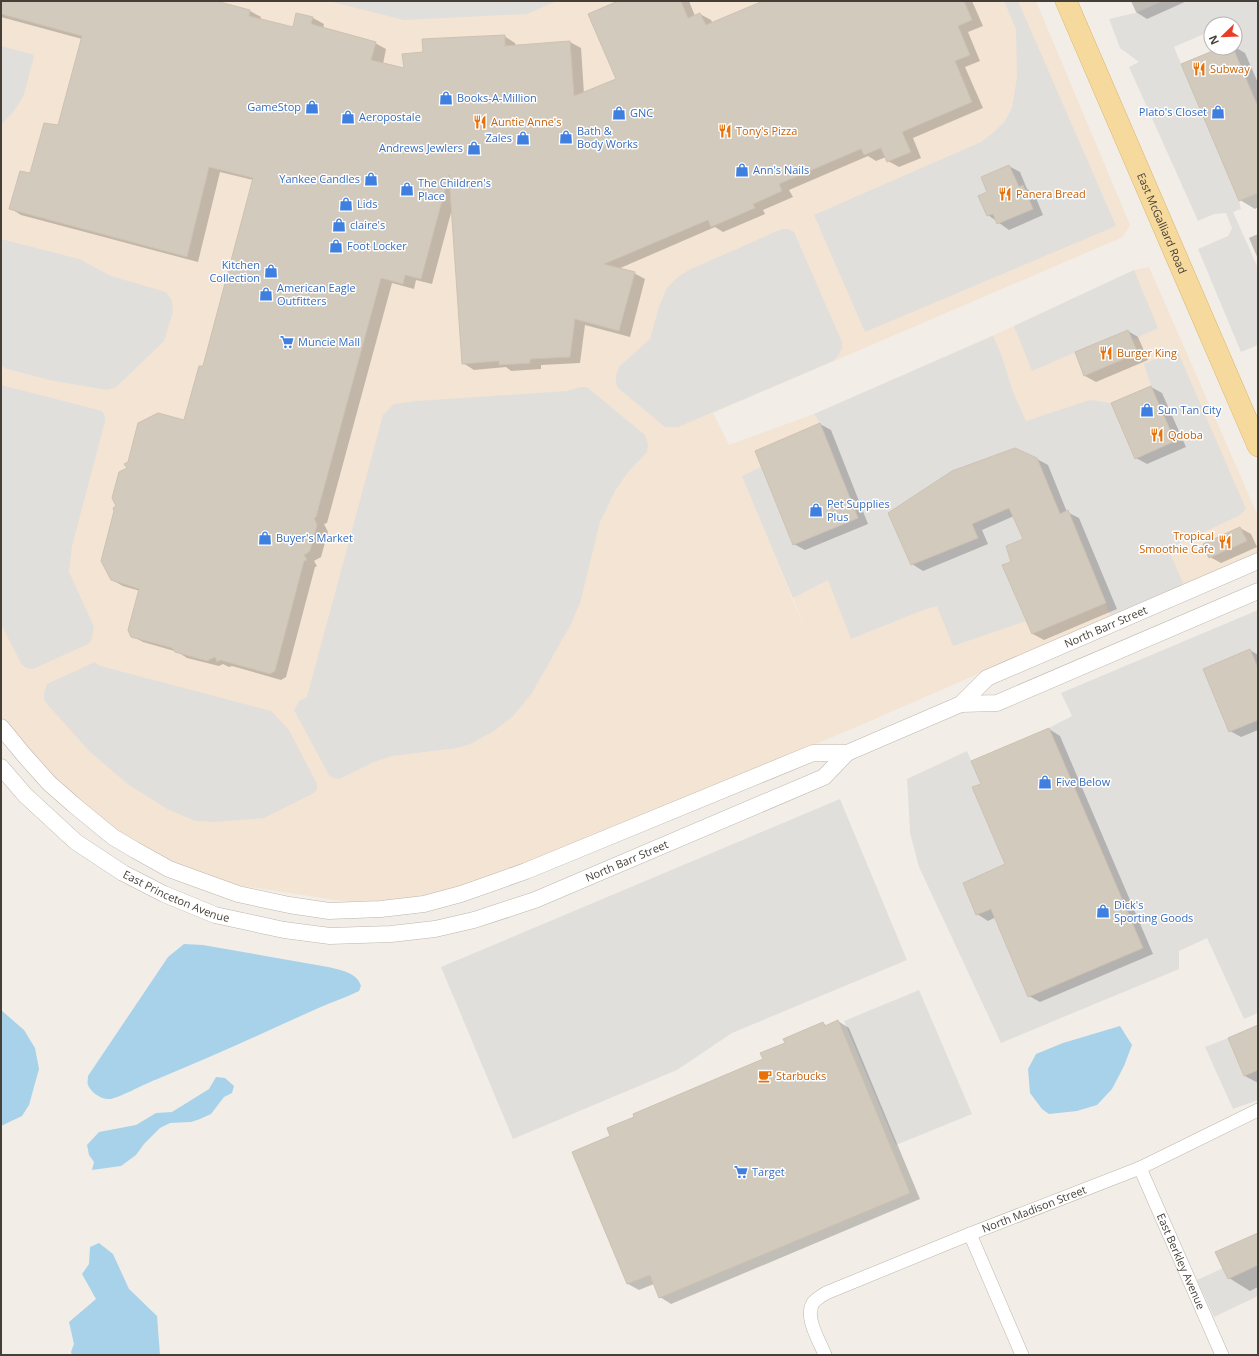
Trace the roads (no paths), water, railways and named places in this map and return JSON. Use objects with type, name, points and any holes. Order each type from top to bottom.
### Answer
[{"type":"main road","name":"East McGalliard Road","points":[[1066,1],[1258,446]]},
{"type":"street","name":"North Barr Street","points":[[961,704],[987,678],[1258,562]]},
{"type":"street","name":"North Barr Street","points":[[381,909],[436,902],[461,894],[526,871],[813,753],[847,752],[961,704],[997,703],[1258,591]]},
{"type":"street","name":"East Princeton Avenue","points":[[1,727],[49,783],[74,805],[113,837],[169,869],[238,894],[289,906],[329,911],[381,909]]},
{"type":"street","name":"North Barr Street","points":[[391,934],[435,929],[474,920],[535,900],[824,776],[847,752]]},
{"type":"street","name":"East Princeton Avenue","points":[[1,767],[25,795],[76,842],[122,873],[164,894],[215,915],[284,930],[330,936],[391,934]]},
{"type":"street","name":"North Madison Street","points":[[825,1355],[810,1315],[811,1307],[814,1302],[826,1293],[970,1234],[1140,1168],[1258,1110]]},
{"type":"street","name":"East Berkley Avenue","points":[[1140,1168],[1222,1355]]},
{"type":"street","points":[[970,1234],[1022,1355]]},
{"type":"water","points":[[184,944],[203,945],[338,969],[348,972],[359,981],[361,986],[359,991],[354,994],[320,1007],[235,1046],[119,1096],[107,1099],[97,1095],[89,1088],[88,1076],[168,957]]},
{"type":"water","points":[[1,1010],[24,1030],[35,1048],[39,1069],[29,1105],[22,1116],[1,1126]]},
{"type":"water","points":[[1120,1026],[1132,1045],[1124,1066],[1112,1089],[1097,1105],[1077,1111],[1049,1114],[1042,1109],[1030,1093],[1028,1069],[1036,1054],[1063,1043]]},
{"type":"water","points":[[216,1077],[225,1078],[234,1086],[232,1093],[224,1097],[211,1114],[191,1122],[170,1123],[160,1128],[144,1144],[136,1155],[121,1166],[92,1170],[94,1162],[89,1155],[87,1145],[99,1132],[136,1125],[156,1113],[172,1112],[209,1089]]},
{"type":"water","points":[[99,1243],[113,1254],[129,1289],[157,1316],[160,1355],[72,1355],[71,1352],[74,1344],[69,1322],[96,1299],[82,1274],[89,1264],[90,1247]]},
{"type":"place","name":"Subway","points":[[1199,69]]},
{"type":"place","name":"Books-A-Million","points":[[446,98]]},
{"type":"place","name":"GameStop","points":[[312,107]]},
{"type":"place","name":"Plato's Closet","points":[[1218,112]]},
{"type":"place","name":"GNC","points":[[619,113]]},
{"type":"place","name":"Aeropostale","points":[[348,117]]},
{"type":"place","name":"Auntie Anne's","points":[[480,122]]},
{"type":"place","name":"Tony's Pizza","points":[[725,131]]},
{"type":"place","name":"Bath & Body Works","points":[[566,137]]},
{"type":"place","name":"Zales","points":[[523,138]]},
{"type":"place","name":"Andrews Jewlers","points":[[474,148]]},
{"type":"place","name":"Ann's Nails","points":[[742,170]]},
{"type":"place","name":"Yankee Candles","points":[[371,179]]},
{"type":"place","name":"The Children's Place","points":[[407,189]]},
{"type":"place","name":"Panera Bread","points":[[1005,194]]},
{"type":"place","name":"Lids","points":[[346,204]]},
{"type":"place","name":"claire's","points":[[339,225]]},
{"type":"place","name":"Foot Locker","points":[[336,246]]},
{"type":"place","name":"Kitchen Collection","points":[[271,271]]},
{"type":"place","name":"American Eagle Outfitters","points":[[266,294]]},
{"type":"place","name":"Muncie Mall","points":[[287,342]]},
{"type":"place","name":"Burger King","points":[[1106,353]]},
{"type":"place","name":"Sun Tan City","points":[[1147,410]]},
{"type":"place","name":"Qdoba","points":[[1157,435]]},
{"type":"place","name":"Pet Supplies Plus","points":[[816,510]]},
{"type":"place","name":"Buyer's Market","points":[[265,538]]},
{"type":"place","name":"Tropical Smoothie Cafe","points":[[1225,542]]},
{"type":"place","name":"Five Below","points":[[1045,782]]},
{"type":"place","name":"Dick's Sporting Goods","points":[[1103,911]]},
{"type":"place","name":"Starbucks","points":[[765,1076]]},
{"type":"place","name":"Target","points":[[741,1172]]}]
